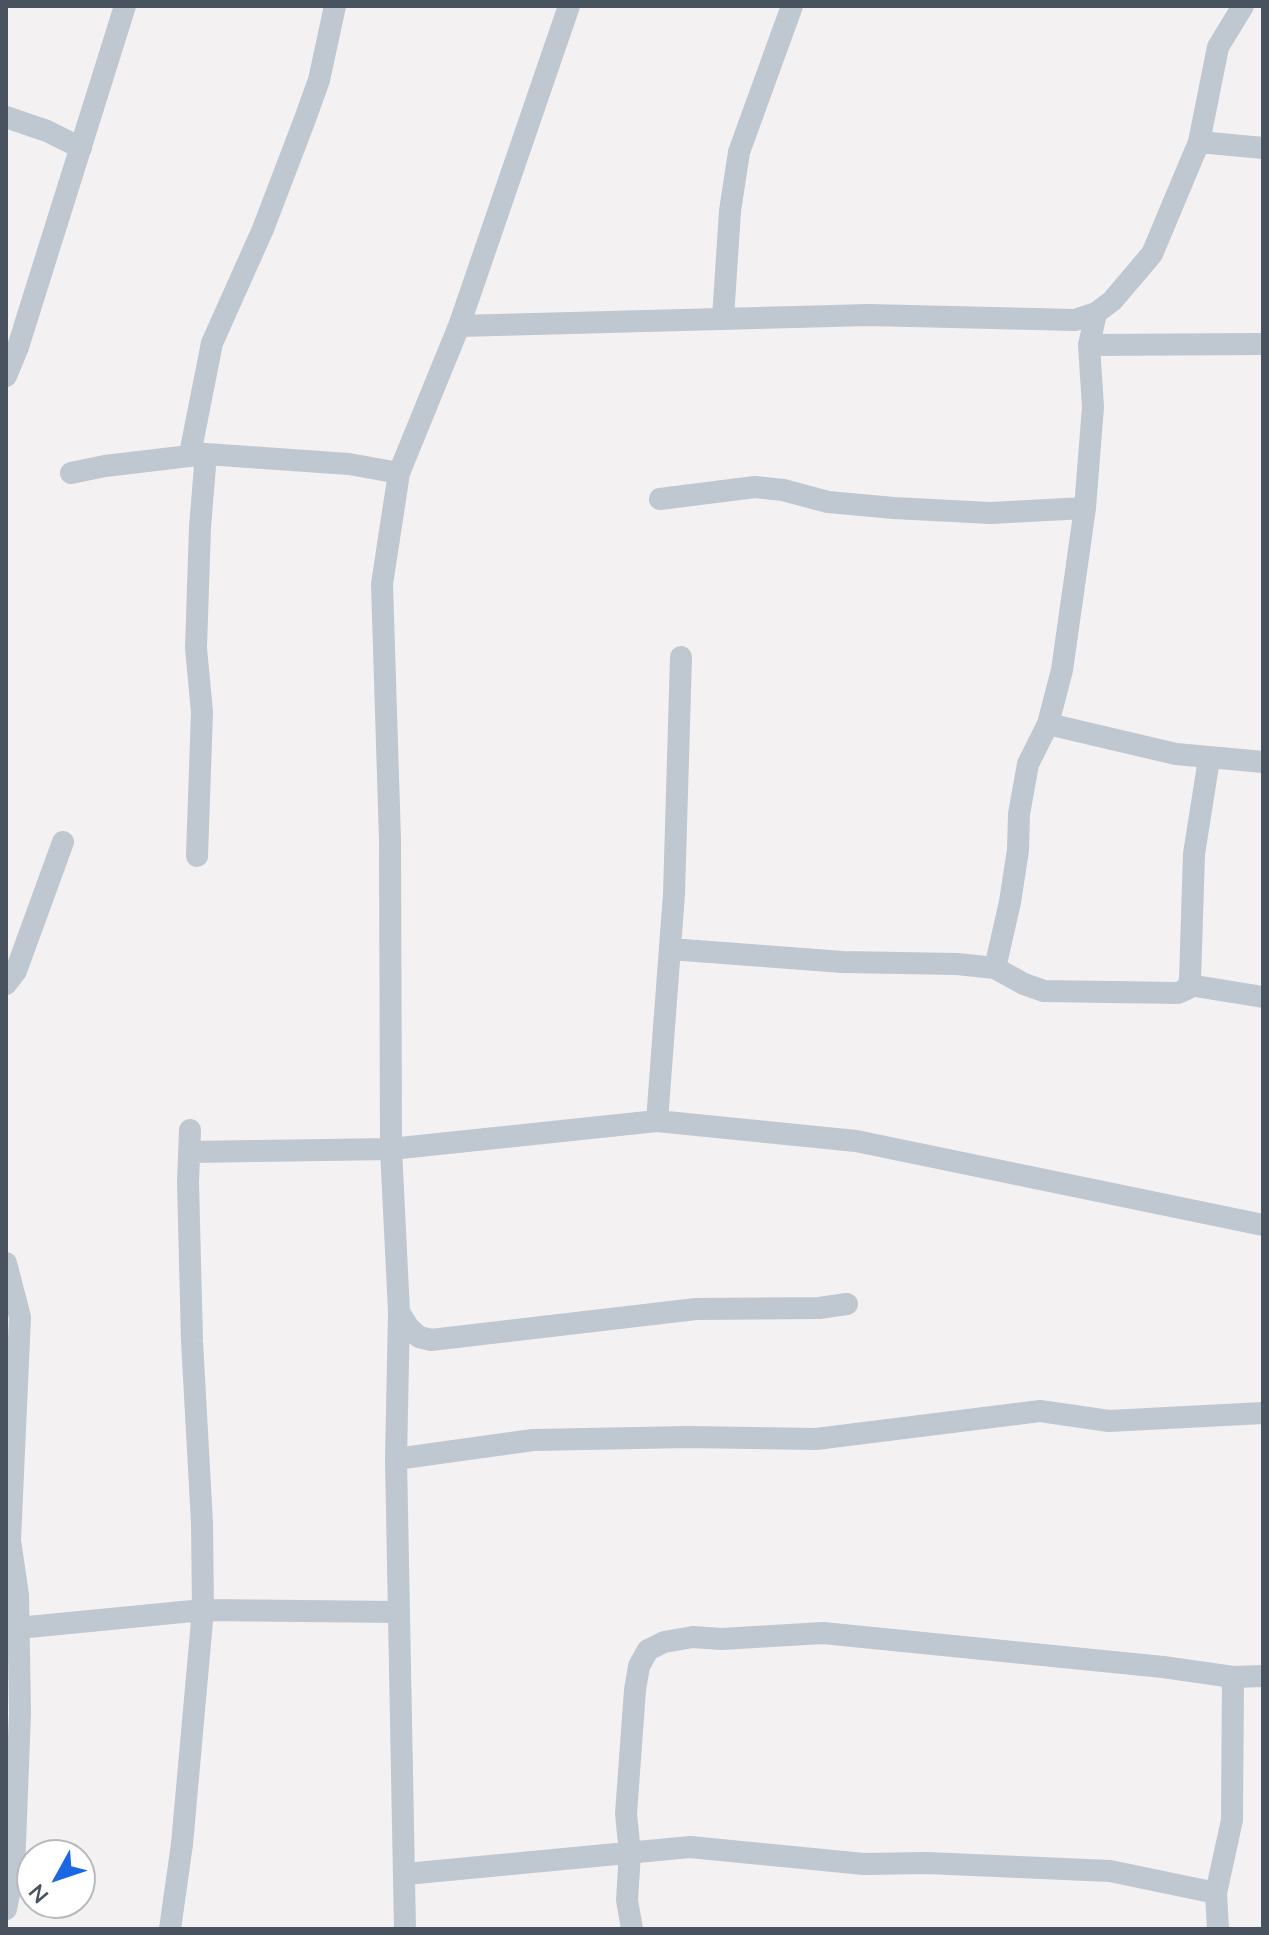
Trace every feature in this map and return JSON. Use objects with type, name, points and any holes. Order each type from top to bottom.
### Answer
[{"type":"street","points":[[6,375],[18,347],[125,6]]},
{"type":"street","points":[[197,856],[202,712],[196,648],[200,527],[198,454],[212,343],[263,229],[305,119],[319,80],[335,6]]},
{"type":"street","points":[[405,1929],[396,1459],[399,1312],[391,1149],[390,840],[382,584],[399,473],[459,326],[569,6]]},
{"type":"street","points":[[723,318],[730,211],[739,152],[792,6]]},
{"type":"street","points":[[459,326],[869,315],[1075,320],[1096,313],[1112,301],[1152,254],[1199,142],[1218,47],[1243,6]]},
{"type":"street","points":[[6,117],[47,131],[81,148]]},
{"type":"street","points":[[1199,142],[1263,148]]},
{"type":"street","points":[[995,968],[1010,902],[1018,850],[1019,814],[1028,764],[1048,724],[1062,670],[1085,508],[1093,407],[1089,345],[1096,313]]},
{"type":"street","points":[[1089,345],[1263,344]]},
{"type":"street","points":[[71,473],[198,454],[349,464],[399,473]]},
{"type":"street","points":[[660,499],[755,487],[783,490],[828,502],[894,508],[990,513],[1085,508]]},
{"type":"street","points":[[657,1121],[670,949],[681,657]]},
{"type":"street","points":[[1048,724],[1176,754],[1263,762]]},
{"type":"street","points":[[670,949],[843,962],[957,964],[995,968],[1044,991],[1178,993],[1189,985],[1194,854],[1209,759]]},
{"type":"street","points":[[6,984],[16,971],[63,842]]},
{"type":"street","points":[[1189,985],[1263,997]]},
{"type":"street","points":[[170,1929],[182,1844],[203,1610],[202,1523],[192,1341],[190,1141],[391,1149],[657,1121],[856,1141],[1263,1225]]},
{"type":"street","points":[[6,1263],[20,1317],[10,1540],[18,1595],[20,1713],[14,1869],[6,1909]]},
{"type":"street","points":[[399,1312],[419,1337],[431,1340],[696,1309],[819,1308],[847,1304]]},
{"type":"street","points":[[396,1459],[533,1440],[689,1437],[816,1439],[1040,1411],[1109,1421],[1263,1413]]},
{"type":"street","points":[[18,1628],[203,1610],[398,1612]]},
{"type":"street","points":[[632,1929],[627,1900],[630,1853],[626,1814],[639,1666],[648,1650],[664,1642],[693,1637],[721,1639],[823,1633],[1163,1667],[1233,1677],[1263,1676]]},
{"type":"street","points":[[1218,1929],[1216,1893],[1232,1820],[1233,1677]]},
{"type":"street","points":[[406,1874],[690,1847],[864,1864],[927,1863],[1110,1871],[1216,1893]]}]
